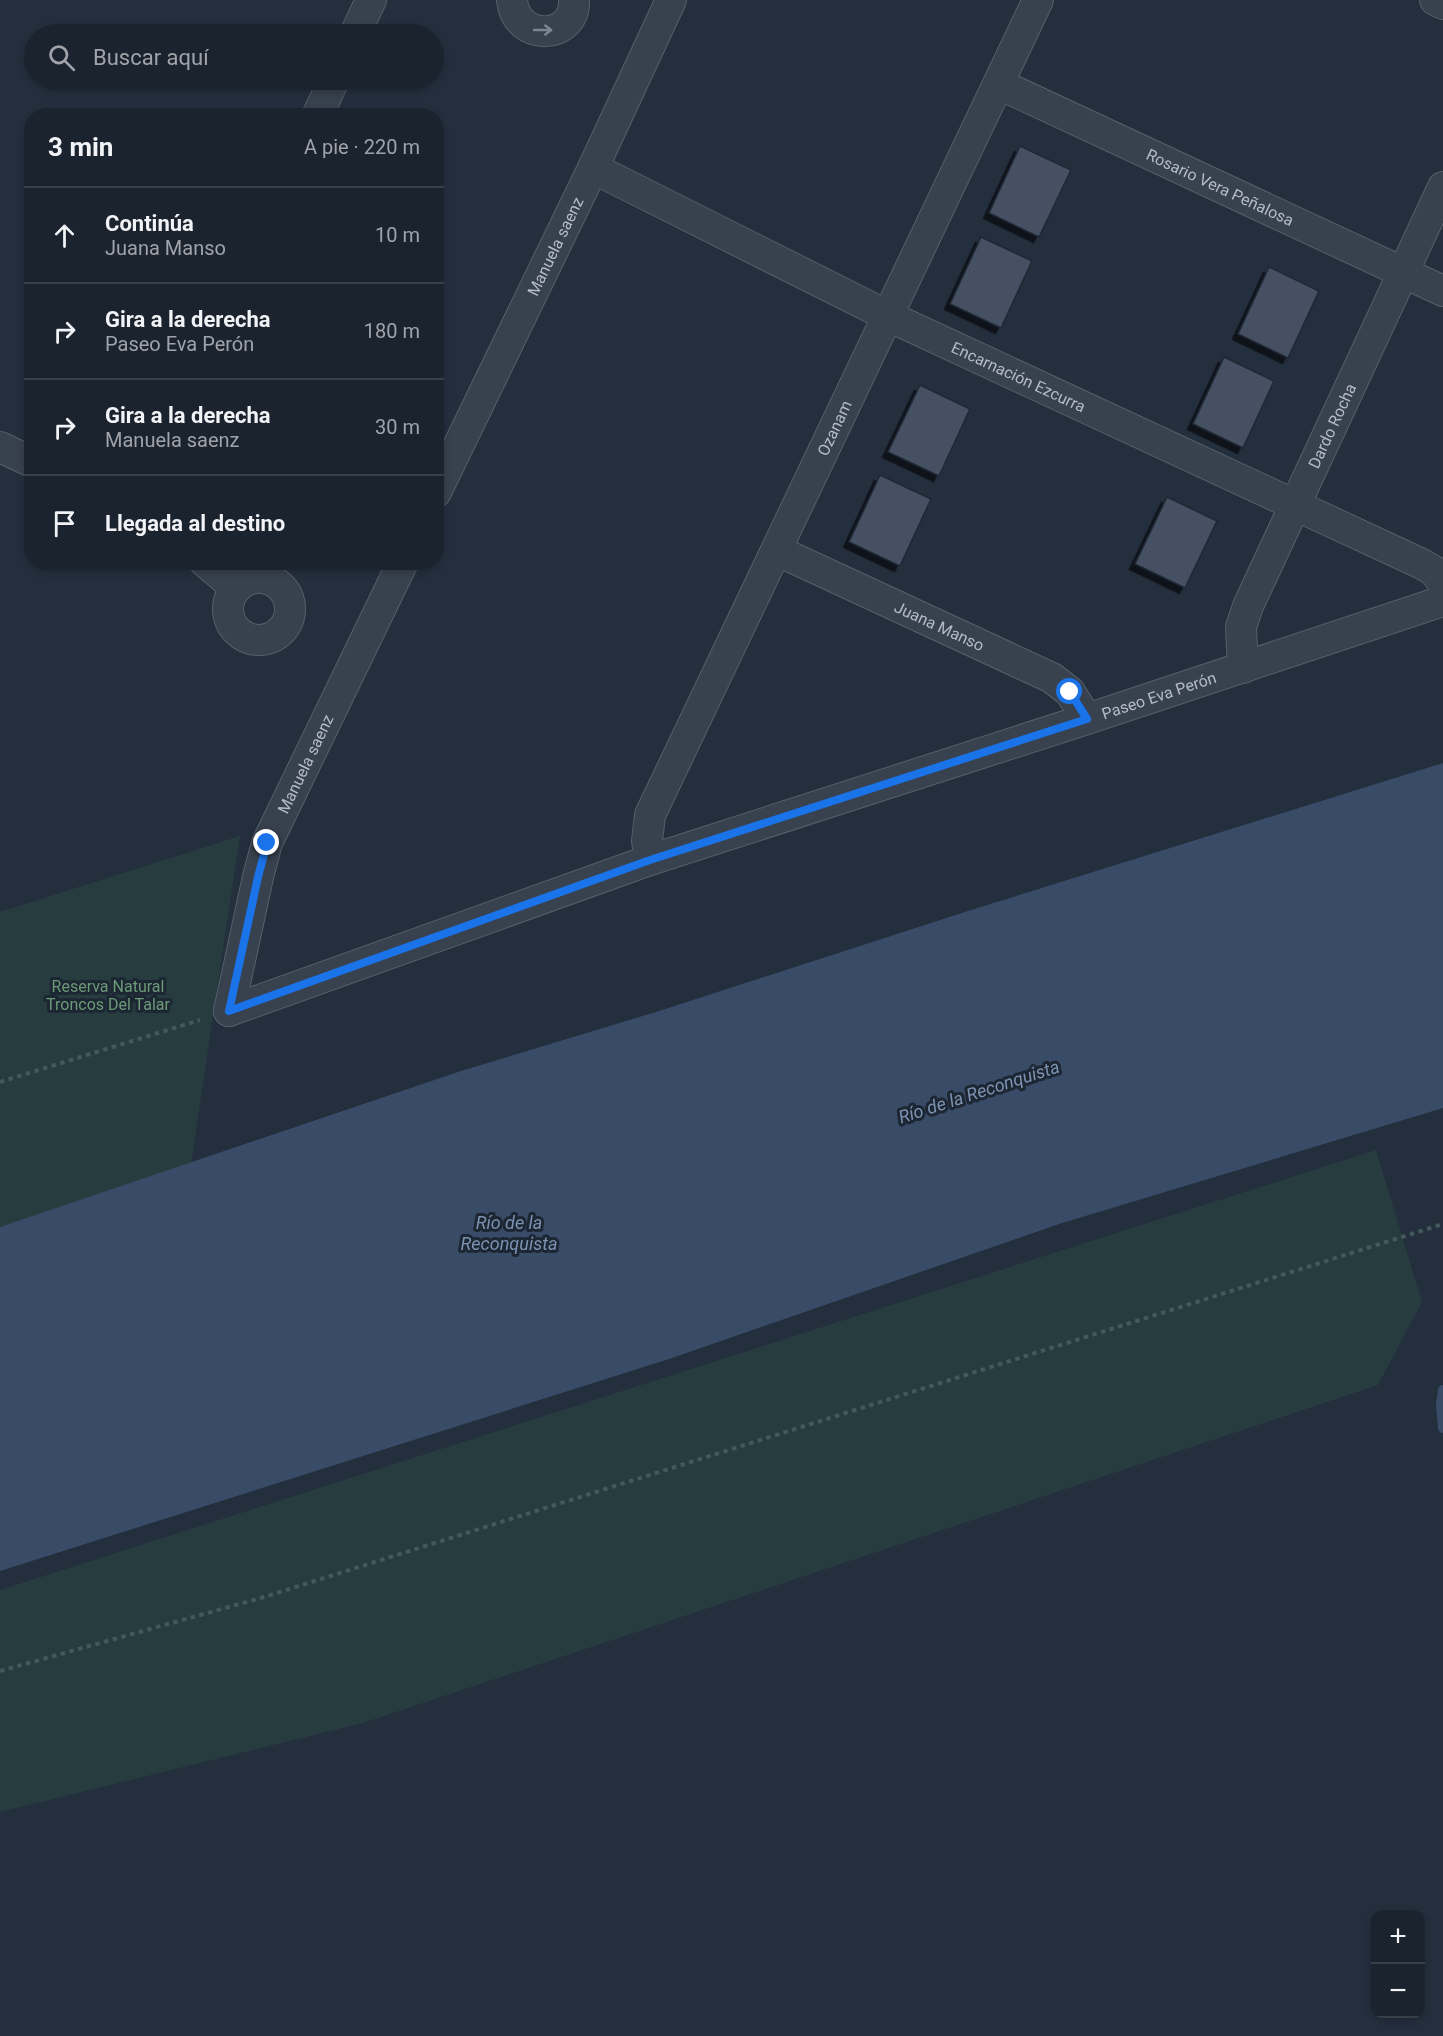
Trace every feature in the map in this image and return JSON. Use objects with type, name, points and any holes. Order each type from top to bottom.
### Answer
[{"type":"street","points":[[360,24],[371,0]]},
{"type":"street","points":[[512,0],[513,9],[525,26],[535,31],[546,32],[566,23],[572,14],[574,0]]},
{"type":"street","name":"Manuela saenz","points":[[444,475],[593,168],[671,0]]},
{"type":"street","name":"Ozanam","points":[[650,860],[647,842],[650,815],[1038,0]]},
{"type":"street","points":[[1435,0],[1443,4]]},
{"type":"street","name":"Rosario Vera Peñalosa","points":[[999,84],[1443,291]]},
{"type":"street","points":[[321,108],[329,90]]},
{"type":"street","name":"Encarnación Ezcurra","points":[[593,168],[888,316],[1428,568],[1434,571],[1443,583]]},
{"type":"street","name":"Dardo Rocha","points":[[1243,668],[1241,627],[1248,606],[1443,187]]},
{"type":"street","points":[[0,447],[24,458]]},
{"type":"street","name":"Juana Manso","points":[[777,551],[1052,678],[1070,692],[1087,719]]},
{"type":"street","points":[[215,570],[236,588]]},
{"type":"street","name":"Manuela saenz","points":[[229,1011],[267,843],[399,570]]},
{"type":"street","name":"Paseo Eva Perón","points":[[229,1011],[650,860],[1443,601]]},
{"type":"path","points":[[0,1082],[229,1011]]},
{"type":"path","points":[[0,1671],[261,1598],[1443,1224]]},
{"type":"green space","name":"Reserva Natural Troncos Del Talar","points":[[240,836],[191,1164],[0,1227],[0,912]]},
{"type":"green space","points":[[1376,1150],[1422,1302],[1378,1385],[363,1723],[0,1812],[0,1590]]},
{"type":"water","name":"Río de la Reconquista","points":[[1443,763],[1443,1108],[1059,1224],[669,1359],[0,1571],[0,1227],[461,1071],[656,1012],[968,911]]},
{"type":"building","points":[[1020,146],[1071,170],[1039,237],[989,213]]},
{"type":"building","points":[[981,237],[1032,261],[1001,328],[950,304]]},
{"type":"building","points":[[1269,267],[1319,291],[1288,358],[1238,334]]},
{"type":"building","points":[[1224,357],[1274,381],[1243,448],[1193,424]]},
{"type":"building","points":[[920,385],[970,409],[939,476],[888,452]]},
{"type":"building","points":[[880,475],[931,499],[900,566],[849,542]]},
{"type":"building","points":[[1167,497],[1217,521],[1185,588],[1135,564]]},
{"type":"waterway","points":[[1443,1390],[1441,1405],[1443,1428]]},
{"type":"route","points":[[267,843],[229,1011],[650,860],[1087,719],[1070,692]]}]
